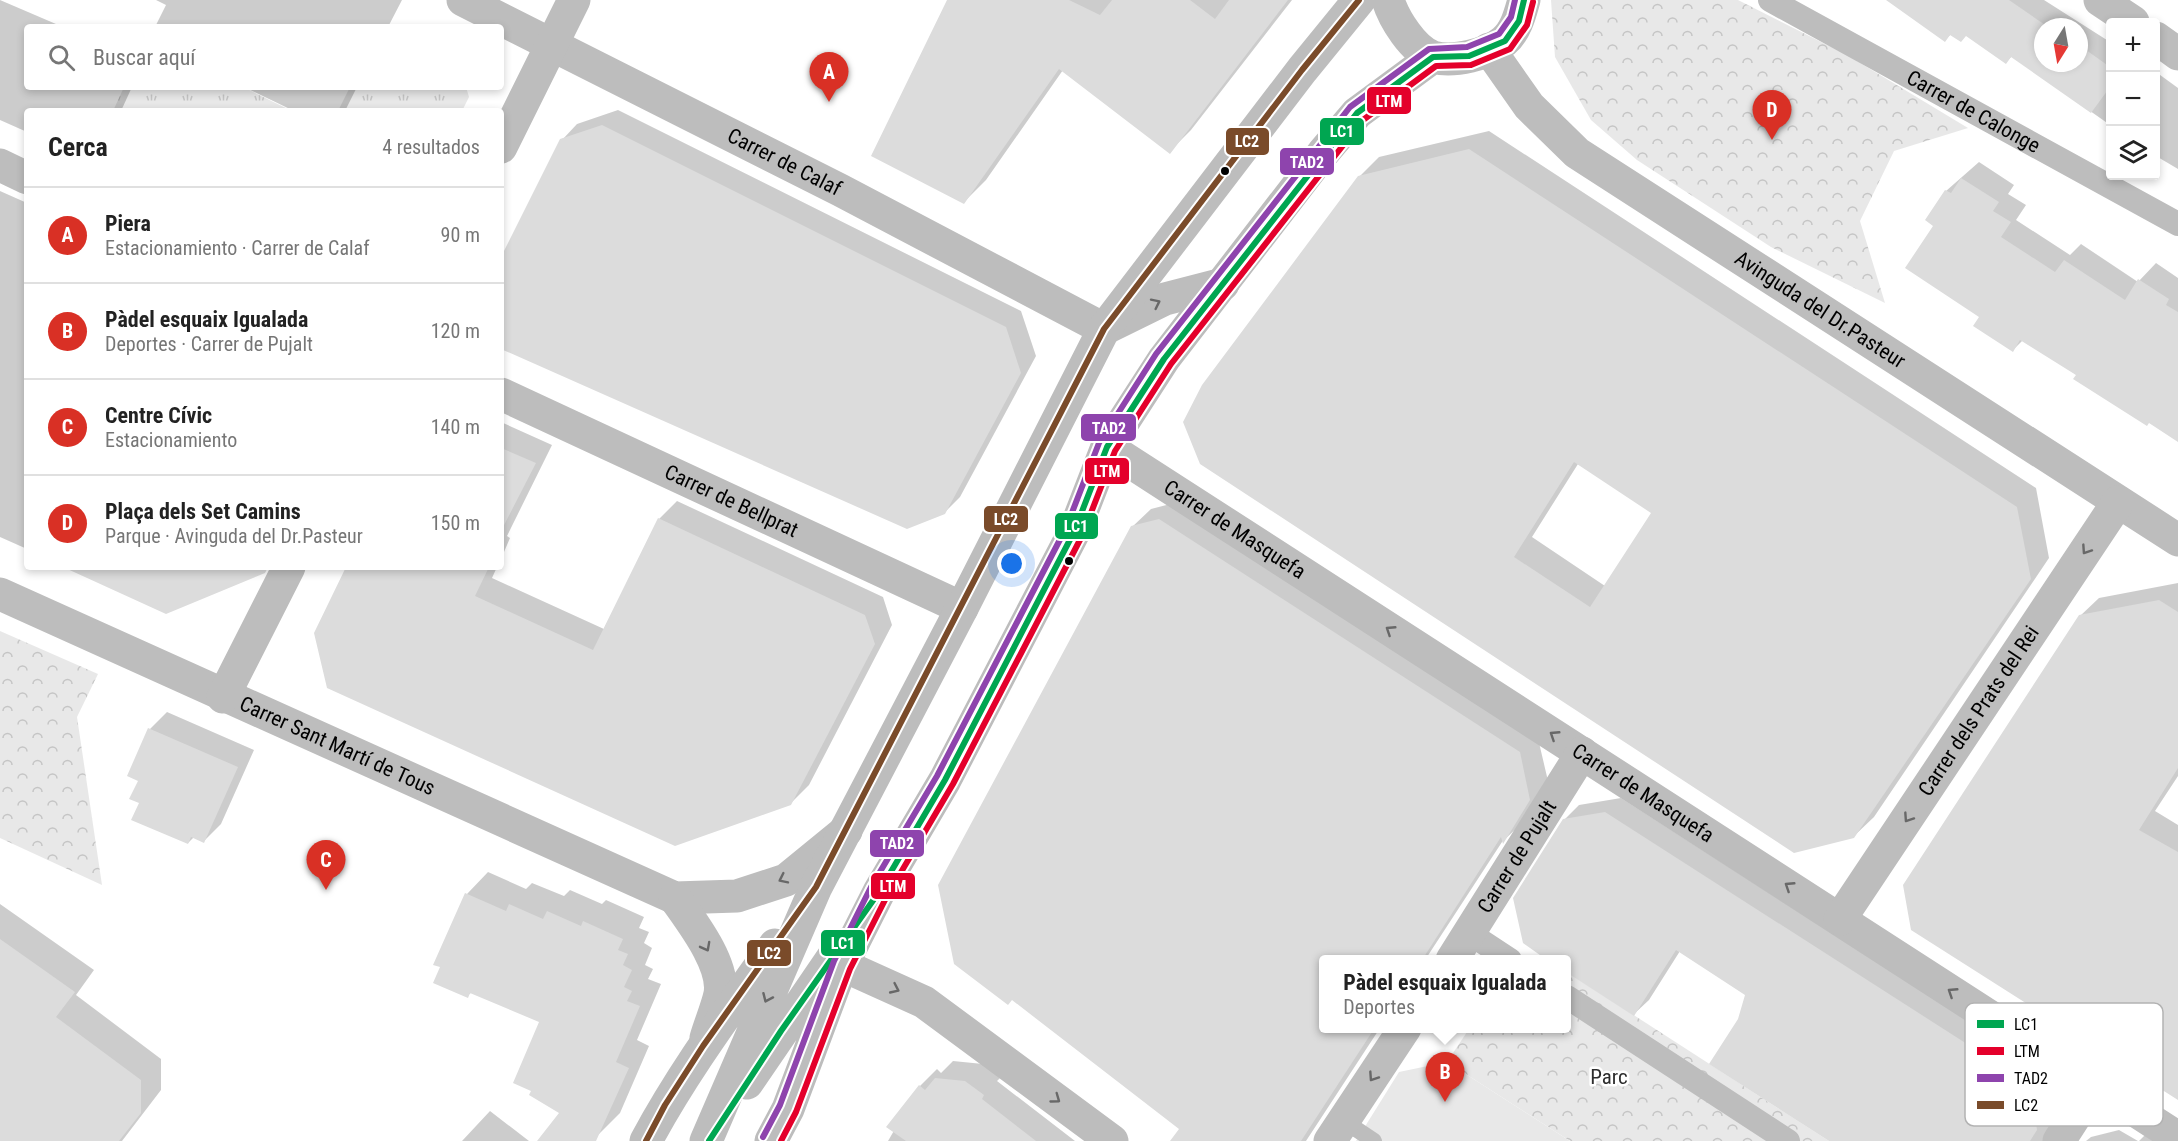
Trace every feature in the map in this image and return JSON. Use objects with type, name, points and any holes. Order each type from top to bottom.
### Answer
[{"type":"street","name":"Carrer de Calaf","points":[[464,0],[840,190],[1104,329]]},
{"type":"street","points":[[504,141],[574,0]]},
{"type":"street","points":[[708,1141],[816,887],[1104,329],[1302,70],[1359,0]]},
{"type":"street","points":[[1388,0],[1398,24],[1433,57]]},
{"type":"street","points":[[771,1141],[788,1109],[842,965],[879,892],[945,780],[1074,532],[1107,447],[1164,359],[1357,113],[1433,57],[1469,56],[1505,41],[1519,21],[1524,0]]},
{"type":"street","name":"Carrer de Calonge","points":[[1770,0],[2178,224]]},
{"type":"street","points":[[2100,0],[2127,18]]},
{"type":"street","points":[[2160,41],[2178,54]]},
{"type":"street","name":"Avinguda del Dr.Pasteur","points":[[1490,49],[1528,106],[1577,153],[2178,540]]},
{"type":"street","points":[[0,165],[24,177]]},
{"type":"street","points":[[1104,329],[1165,299],[1223,284]]},
{"type":"street","name":"Carrer de Bellprat","points":[[504,395],[962,608]]},
{"type":"street","name":"Carrer de Masquefa","points":[[1107,447],[1968,1003]]},
{"type":"street","name":"Carrer dels Prats del Rei","points":[[1840,920],[2118,502]]},
{"type":"street","points":[[223,697],[287,570]]},
{"type":"street","name":"Carrer Sant Martí de Tous","points":[[0,594],[223,697],[675,898]]},
{"type":"street","name":"Carrer de Pujalt","points":[[1460,946],[1581,753]]},
{"type":"street","points":[[675,898],[737,896],[786,880],[846,831]]},
{"type":"street","points":[[646,1141],[665,1105],[704,1046],[816,887]]},
{"type":"street","points":[[708,1141],[781,1031],[879,892]]},
{"type":"street","points":[[675,898],[696,928],[715,964],[720,991],[704,1046]]},
{"type":"street","points":[[1460,946],[1492,955]]},
{"type":"street","points":[[842,965],[924,1002],[1112,1141]]},
{"type":"street","points":[[1571,1000],[1788,1141]]},
{"type":"street","points":[[1337,1131],[1402,1033]]},
{"type":"street","points":[[2059,1141],[2069,1126]]},
{"type":"street","name":"Carrer de Masquefa","points":[[2159,1126],[2178,1138]]},
{"type":"lane","points":[[1337,1131],[1374,1141]]},
{"type":"green space","points":[[1551,0],[1738,0],[1847,55],[1968,128],[1894,151],[1860,221],[1885,303],[1771,247],[1637,160],[1591,120],[1555,57]]},
{"type":"green space","points":[[123,90],[249,90],[286,108],[114,108]]},
{"type":"green space","points":[[348,90],[467,90],[469,97],[464,108],[340,108]]},
{"type":"green space","points":[[0,631],[98,674],[77,717],[102,885],[0,838]]},
{"type":"green space","name":"Parc","points":[[1571,975],[1829,1141],[1570,1141],[1447,1062],[1466,1033],[1571,1033]]},
{"type":"green space","points":[[1447,1062],[1570,1141],[1356,1141],[1399,1072]]},
{"type":"building","points":[[947,0],[1069,0],[1100,15],[1112,0],[1190,0],[1215,19],[1229,0],[1288,0],[1170,154],[1059,69],[964,204],[871,156]]},
{"type":"building","points":[[1886,0],[2009,0],[2035,18],[2034,72],[2088,72],[2088,51],[2106,64],[2106,92],[2091,113],[2011,57],[2006,64],[1966,36],[1961,42],[1950,35],[1945,42]]},
{"type":"building","points":[[602,125],[1006,327],[1021,373],[945,514],[907,529],[504,350],[504,251],[560,139]]},
{"type":"building","points":[[1469,149],[2017,507],[2031,579],[1854,838],[1794,853],[1200,464],[1183,422],[1202,385],[1358,176]],"holes":[[[1574,462],[1651,513],[1590,607],[1514,557]]]},
{"type":"building","points":[[1961,178],[1999,202],[1993,211],[2011,222],[2001,237],[2055,272],[2064,260],[2125,300],[2138,279],[2169,299],[2166,305],[2178,312],[2178,442],[2149,423],[2147,426],[2073,379],[2076,375],[2020,340],[2013,352],[1973,326],[1979,317],[1905,268],[1933,226],[1925,220],[1945,190],[1951,193]]},
{"type":"building","points":[[504,449],[536,463],[504,525]]},
{"type":"building","points":[[658,518],[865,615],[875,644],[791,805],[675,846],[327,688],[314,633],[345,570],[488,570],[475,596],[593,650]]},
{"type":"building","points":[[1159,519],[1520,752],[1530,800],[1503,844],[1501,837],[1425,955],[1319,955],[1319,1033],[1371,1033],[1301,1141],[1170,1141],[1179,1129],[1012,1000],[1008,1005],[954,964],[938,885],[1131,526]]},
{"type":"building","points":[[70,570],[266,570],[265,573],[166,614]]},
{"type":"building","points":[[2159,600],[2178,612],[2178,768],[2139,830],[2178,852],[2178,1100],[2163,1090],[2163,1003],[2026,1003],[1911,930],[1903,885],[2079,615]]},
{"type":"building","points":[[148,728],[238,767],[204,843],[191,837],[188,844],[131,820],[139,803],[129,799],[138,781],[127,776]]},
{"type":"building","points":[[1605,812],[1965,1043],[1965,1126],[2036,1126],[2037,1130],[2030,1141],[1829,1141],[1709,1064],[1738,1019],[1745,995],[1676,950],[1634,1016],[1571,975],[1571,955],[1540,955],[1523,943],[1513,898],[1563,819]]},
{"type":"building","points":[[465,893],[506,911],[509,904],[543,919],[547,911],[581,926],[583,921],[623,939],[618,950],[628,954],[623,965],[632,970],[624,987],[632,991],[627,1001],[640,1006],[616,1062],[629,1068],[596,1141],[537,1141],[559,1113],[529,1095],[531,1091],[513,1083],[539,1022],[470,993],[468,998],[433,983],[440,967],[433,965]]},
{"type":"building","points":[[0,939],[75,992],[56,1017],[141,1080],[141,1113],[119,1141],[0,1141]]},
{"type":"building","points":[[935,1078],[965,1081],[984,1095],[982,1099],[1036,1141],[906,1141],[886,1127],[919,1085],[925,1090]]},
{"type":"transit line","name":"LC2","points":[[646,1141],[665,1105],[703,1046],[816,887],[1104,329],[1302,70],[1359,0]]},
{"type":"transit line","name":"TAD2","points":[[763,1137],[780,1105],[834,961],[871,887],[937,776],[1066,528],[1099,443],[1156,354],[1350,107],[1429,49],[1467,47],[1499,34],[1511,17],[1515,0]]},
{"type":"transit line","name":"LC1","points":[[709,1141],[781,1031],[879,892],[945,780],[1074,532],[1107,447],[1164,359],[1357,113],[1433,57],[1469,56],[1505,41],[1519,21],[1524,0]]},
{"type":"transit line","name":"LTM","points":[[781,1141],[796,1112],[850,969],[887,896],[953,784],[1082,536],[1115,451],[1171,364],[1363,120],[1436,66],[1471,65],[1510,49],[1527,25],[1533,2]]},
{"type":"place","name":"Piera","points":[[829,102]]},
{"type":"place","name":"Plaça dels Set Camins","points":[[1772,140]]},
{"type":"place","name":"Centre Cívic","points":[[326,890]]},
{"type":"place","name":"Pàdel esquaix Igualada","points":[[1445,1102]]}]
